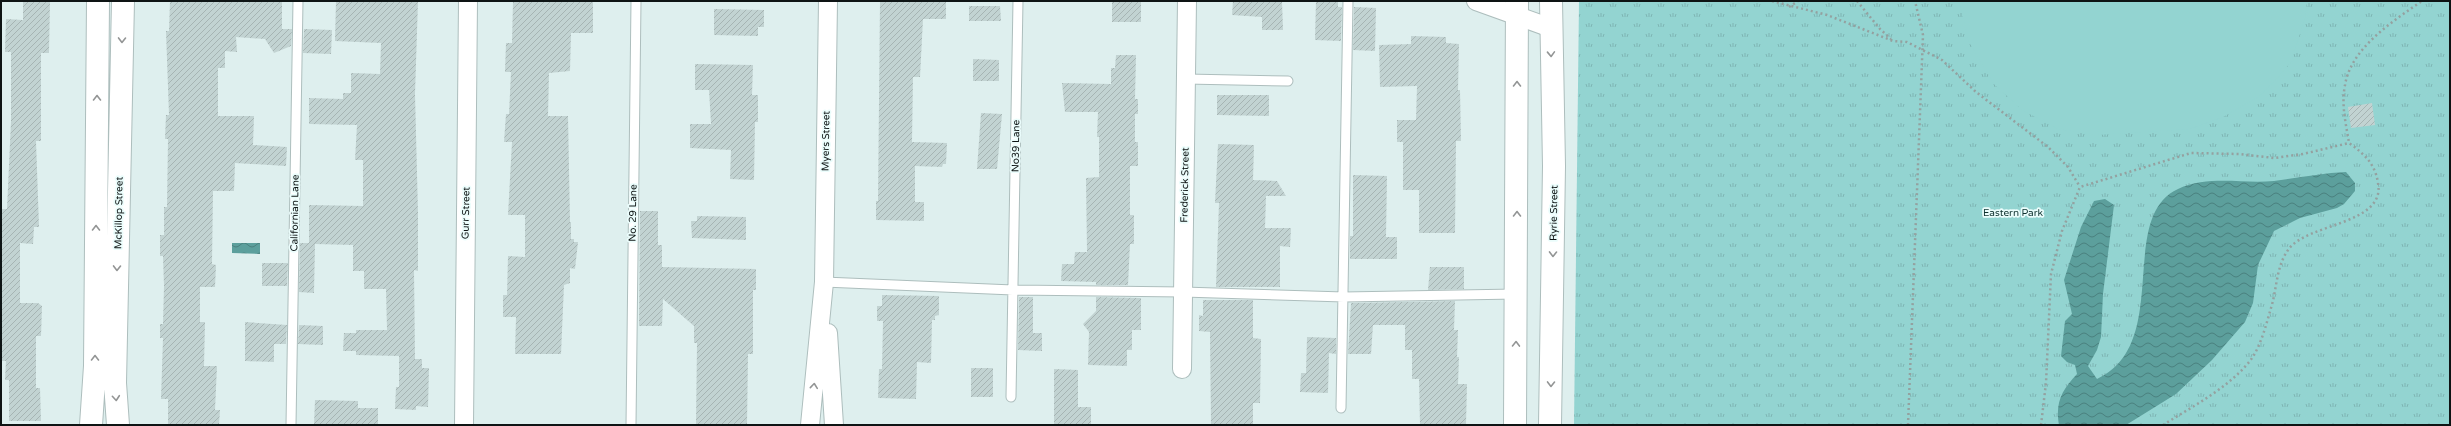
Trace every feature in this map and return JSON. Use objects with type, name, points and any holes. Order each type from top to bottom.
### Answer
[{"type":"street","points":[[91,425],[95,366],[98,1]]},
{"type":"street","name":"McKillop Street","points":[[118,425],[115,383],[123,1]]},
{"type":"street","name":"Gurr Street","points":[[464,425],[468,1]]},
{"type":"street","name":"Myers Street","points":[[810,425],[824,282],[828,1]]},
{"type":"street","name":"Frederick Street","points":[[1182,369],[1187,1]]},
{"type":"street","points":[[1476,1],[1517,9],[1550,28]]},
{"type":"street","name":"Ryrie Street","points":[[1550,425],[1554,166],[1550,28],[1551,1]]},
{"type":"street","points":[[1515,425],[1517,294],[1517,9]]},
{"type":"street","name":"Myers Street","points":[[824,282],[834,425]]},
{"type":"lane","name":"Californian Lane","points":[[291,425],[298,1]]},
{"type":"lane","name":"No. 29 Lane","points":[[631,425],[636,1]]},
{"type":"lane","name":"No39 Lane","points":[[1011,397],[1018,1]]},
{"type":"lane","points":[[1341,408],[1348,1]]},
{"type":"lane","points":[[1186,79],[1288,81]]},
{"type":"lane","points":[[824,282],[1013,290],[1183,292],[1344,297],[1517,294]]},
{"type":"path","points":[[1772,1],[1789,7],[1826,15],[1893,41],[1907,42],[1922,48],[1942,60],[1976,92],[2048,147],[2068,167],[2080,186]]},
{"type":"path","points":[[1789,7],[1798,1]]},
{"type":"path","points":[[1857,1],[1880,29],[1893,41]]},
{"type":"path","points":[[1908,425],[1923,35],[1915,1]]},
{"type":"path","points":[[2163,425],[2212,395],[2251,360],[2264,333],[2273,302],[2278,274],[2288,250],[2304,235],[2344,222],[2367,210],[2375,200],[2379,188],[2377,175],[2368,157],[2349,143],[2343,105],[2345,85],[2350,70],[2363,51],[2388,24],[2422,1]]},
{"type":"path","points":[[2080,186],[2191,153],[2239,154],[2274,158],[2303,154],[2349,143]]},
{"type":"path","points":[[2041,425],[2046,383],[2051,274],[2062,231],[2080,186]]},
{"type":"green space","name":"Eastern Park","points":[[1579,1],[2450,1],[2450,425],[1574,425]]},
{"type":"green space","points":[[1959,1],[2307,1],[2305,18],[2291,62],[2275,81],[2258,97],[2223,117],[2190,129],[2096,135],[2058,129],[2022,110],[1994,84],[1969,42]]},
{"type":"water","points":[[2346,172],[2355,183],[2355,191],[2344,204],[2337,208],[2300,218],[2274,231],[2258,265],[2253,303],[2245,322],[2212,360],[2176,394],[2126,425],[2059,425],[2058,410],[2061,397],[2067,385],[2077,374],[2075,365],[2067,362],[2061,356],[2065,321],[2072,314],[2064,280],[2081,227],[2094,201],[2105,199],[2114,205],[2103,294],[2101,337],[2097,350],[2088,366],[2097,379],[2120,362],[2133,338],[2140,311],[2145,252],[2150,226],[2160,204],[2178,189],[2201,182],[2262,182],[2319,174]]},
{"type":"water","points":[[232,243],[260,243],[260,254],[232,253]]},
{"type":"building","points":[[23,1],[50,1],[49,53],[41,53],[41,141],[36,141],[39,227],[34,227],[33,244],[20,243],[20,303],[38,303],[42,306],[41,336],[36,336],[36,388],[40,388],[41,421],[9,421],[9,380],[5,380],[6,361],[1,361],[2,209],[7,209],[11,121],[11,52],[5,52],[6,19],[23,20]]},
{"type":"building","points":[[170,1],[282,1],[282,29],[292,29],[291,46],[274,53],[265,39],[236,37],[237,52],[225,51],[225,68],[218,68],[218,116],[254,116],[253,145],[287,147],[286,166],[235,163],[234,191],[213,191],[212,264],[216,265],[215,287],[200,287],[200,322],[205,322],[204,366],[217,366],[215,410],[220,410],[219,425],[168,425],[168,399],[161,399],[163,338],[160,338],[160,324],[163,324],[164,286],[163,256],[160,256],[160,235],[164,235],[164,207],[167,207],[168,139],[165,139],[166,115],[169,115],[166,31],[169,31]]},
{"type":"building","points":[[336,1],[418,1],[415,94],[418,271],[414,270],[415,359],[422,359],[422,368],[429,368],[428,407],[416,406],[416,410],[395,409],[396,387],[399,387],[399,356],[356,355],[356,351],[343,351],[344,333],[356,333],[356,330],[387,330],[386,289],[364,289],[364,271],[353,271],[353,245],[315,244],[314,293],[299,292],[300,243],[309,243],[309,205],[363,206],[363,160],[355,160],[357,125],[309,124],[309,98],[343,99],[343,93],[351,93],[351,73],[380,74],[381,43],[335,41]]},
{"type":"building","points":[[513,1],[593,1],[593,33],[571,33],[570,71],[549,73],[548,116],[568,116],[571,239],[574,239],[574,242],[578,242],[575,269],[570,268],[570,283],[564,285],[561,354],[515,354],[516,317],[503,317],[503,295],[507,295],[508,256],[525,257],[525,215],[508,215],[512,142],[504,142],[506,114],[509,114],[511,72],[505,72],[506,43],[512,43]]},
{"type":"building","points":[[880,1],[946,1],[946,19],[923,19],[920,77],[913,77],[912,142],[947,143],[946,164],[943,164],[942,167],[915,166],[915,202],[924,202],[924,221],[876,220],[876,201],[878,201]]},
{"type":"building","points":[[1112,1],[1141,1],[1141,22],[1112,22]]},
{"type":"building","points":[[1233,1],[1282,1],[1283,30],[1262,30],[1262,17],[1232,15]]},
{"type":"building","points":[[1316,1],[1338,1],[1338,7],[1342,7],[1341,41],[1315,40]]},
{"type":"building","points":[[969,6],[1000,6],[1001,21],[969,21]]},
{"type":"building","points":[[1354,7],[1376,8],[1375,51],[1353,50]]},
{"type":"building","points":[[714,9],[764,10],[764,27],[758,27],[758,36],[714,35]]},
{"type":"building","points":[[304,29],[332,30],[331,54],[303,53]]},
{"type":"building","points":[[1411,36],[1446,37],[1446,43],[1459,44],[1458,90],[1460,90],[1461,141],[1456,141],[1455,233],[1419,233],[1419,190],[1403,190],[1403,142],[1397,142],[1397,120],[1416,120],[1417,86],[1380,87],[1379,45],[1411,44]]},
{"type":"building","points":[[1116,55],[1136,55],[1135,99],[1138,99],[1138,114],[1135,114],[1135,142],[1138,142],[1138,166],[1130,166],[1130,215],[1134,215],[1134,244],[1130,244],[1128,285],[1096,285],[1096,282],[1061,281],[1062,264],[1074,264],[1075,252],[1087,252],[1086,178],[1099,177],[1099,137],[1097,137],[1098,112],[1065,112],[1062,83],[1111,84],[1111,68],[1115,68]]},
{"type":"building","points":[[973,59],[999,60],[999,81],[973,81]]},
{"type":"building","points":[[695,64],[753,65],[752,95],[758,95],[758,122],[755,122],[754,180],[730,179],[731,150],[690,148],[690,124],[711,124],[709,90],[695,90]]},
{"type":"building","points":[[1217,95],[1269,95],[1269,116],[1217,115]]},
{"type":"building","points":[[2372,103],[2375,125],[2351,128],[2348,107]]},
{"type":"building","points":[[981,113],[1002,114],[997,169],[977,169]]},
{"type":"building","points":[[1218,144],[1254,145],[1253,180],[1277,181],[1286,196],[1266,196],[1265,228],[1291,228],[1290,247],[1280,246],[1280,287],[1216,287],[1219,203],[1215,203]]},
{"type":"building","points":[[1353,175],[1387,176],[1386,237],[1397,237],[1397,259],[1350,259],[1350,236],[1353,236]]},
{"type":"building","points":[[640,211],[658,211],[658,245],[662,245],[662,267],[756,269],[756,290],[753,290],[753,354],[748,354],[747,425],[696,425],[697,343],[694,343],[694,326],[663,299],[662,326],[639,326]]},
{"type":"building","points":[[697,216],[746,217],[746,240],[692,238],[691,221],[697,221]]},
{"type":"building","points":[[262,263],[288,263],[287,286],[262,286]]},
{"type":"building","points":[[1430,267],[1464,267],[1464,289],[1428,290]]},
{"type":"building","points":[[882,295],[939,296],[939,315],[935,316],[935,320],[932,320],[931,363],[917,362],[916,399],[878,398],[879,369],[882,369],[883,321],[877,321],[877,306],[882,306]]},
{"type":"building","points":[[1019,297],[1033,297],[1033,333],[1042,333],[1042,351],[1018,350]]},
{"type":"building","points":[[1096,297],[1141,298],[1141,330],[1132,330],[1132,350],[1127,350],[1127,366],[1088,365],[1089,332],[1083,324],[1096,311]]},
{"type":"building","points":[[1203,300],[1253,300],[1253,338],[1261,339],[1260,403],[1253,403],[1253,425],[1211,425],[1210,332],[1199,331],[1199,315],[1203,316]]},
{"type":"building","points":[[1455,301],[1454,330],[1458,330],[1458,384],[1467,384],[1466,425],[1420,425],[1419,379],[1412,379],[1412,350],[1405,350],[1405,325],[1373,325],[1371,354],[1348,354],[1351,303]]},
{"type":"building","points":[[245,322],[287,325],[286,344],[274,344],[274,362],[245,361]]},
{"type":"building","points":[[299,325],[323,326],[323,345],[298,344]]},
{"type":"building","points":[[1307,337],[1336,338],[1336,354],[1329,353],[1328,393],[1300,392],[1301,373],[1306,373]]},
{"type":"building","points":[[971,368],[993,368],[993,397],[971,397]]},
{"type":"building","points":[[1054,369],[1078,370],[1078,407],[1091,407],[1091,425],[1054,425]]},
{"type":"building","points":[[315,400],[358,401],[358,408],[378,408],[378,425],[314,425]]}]
